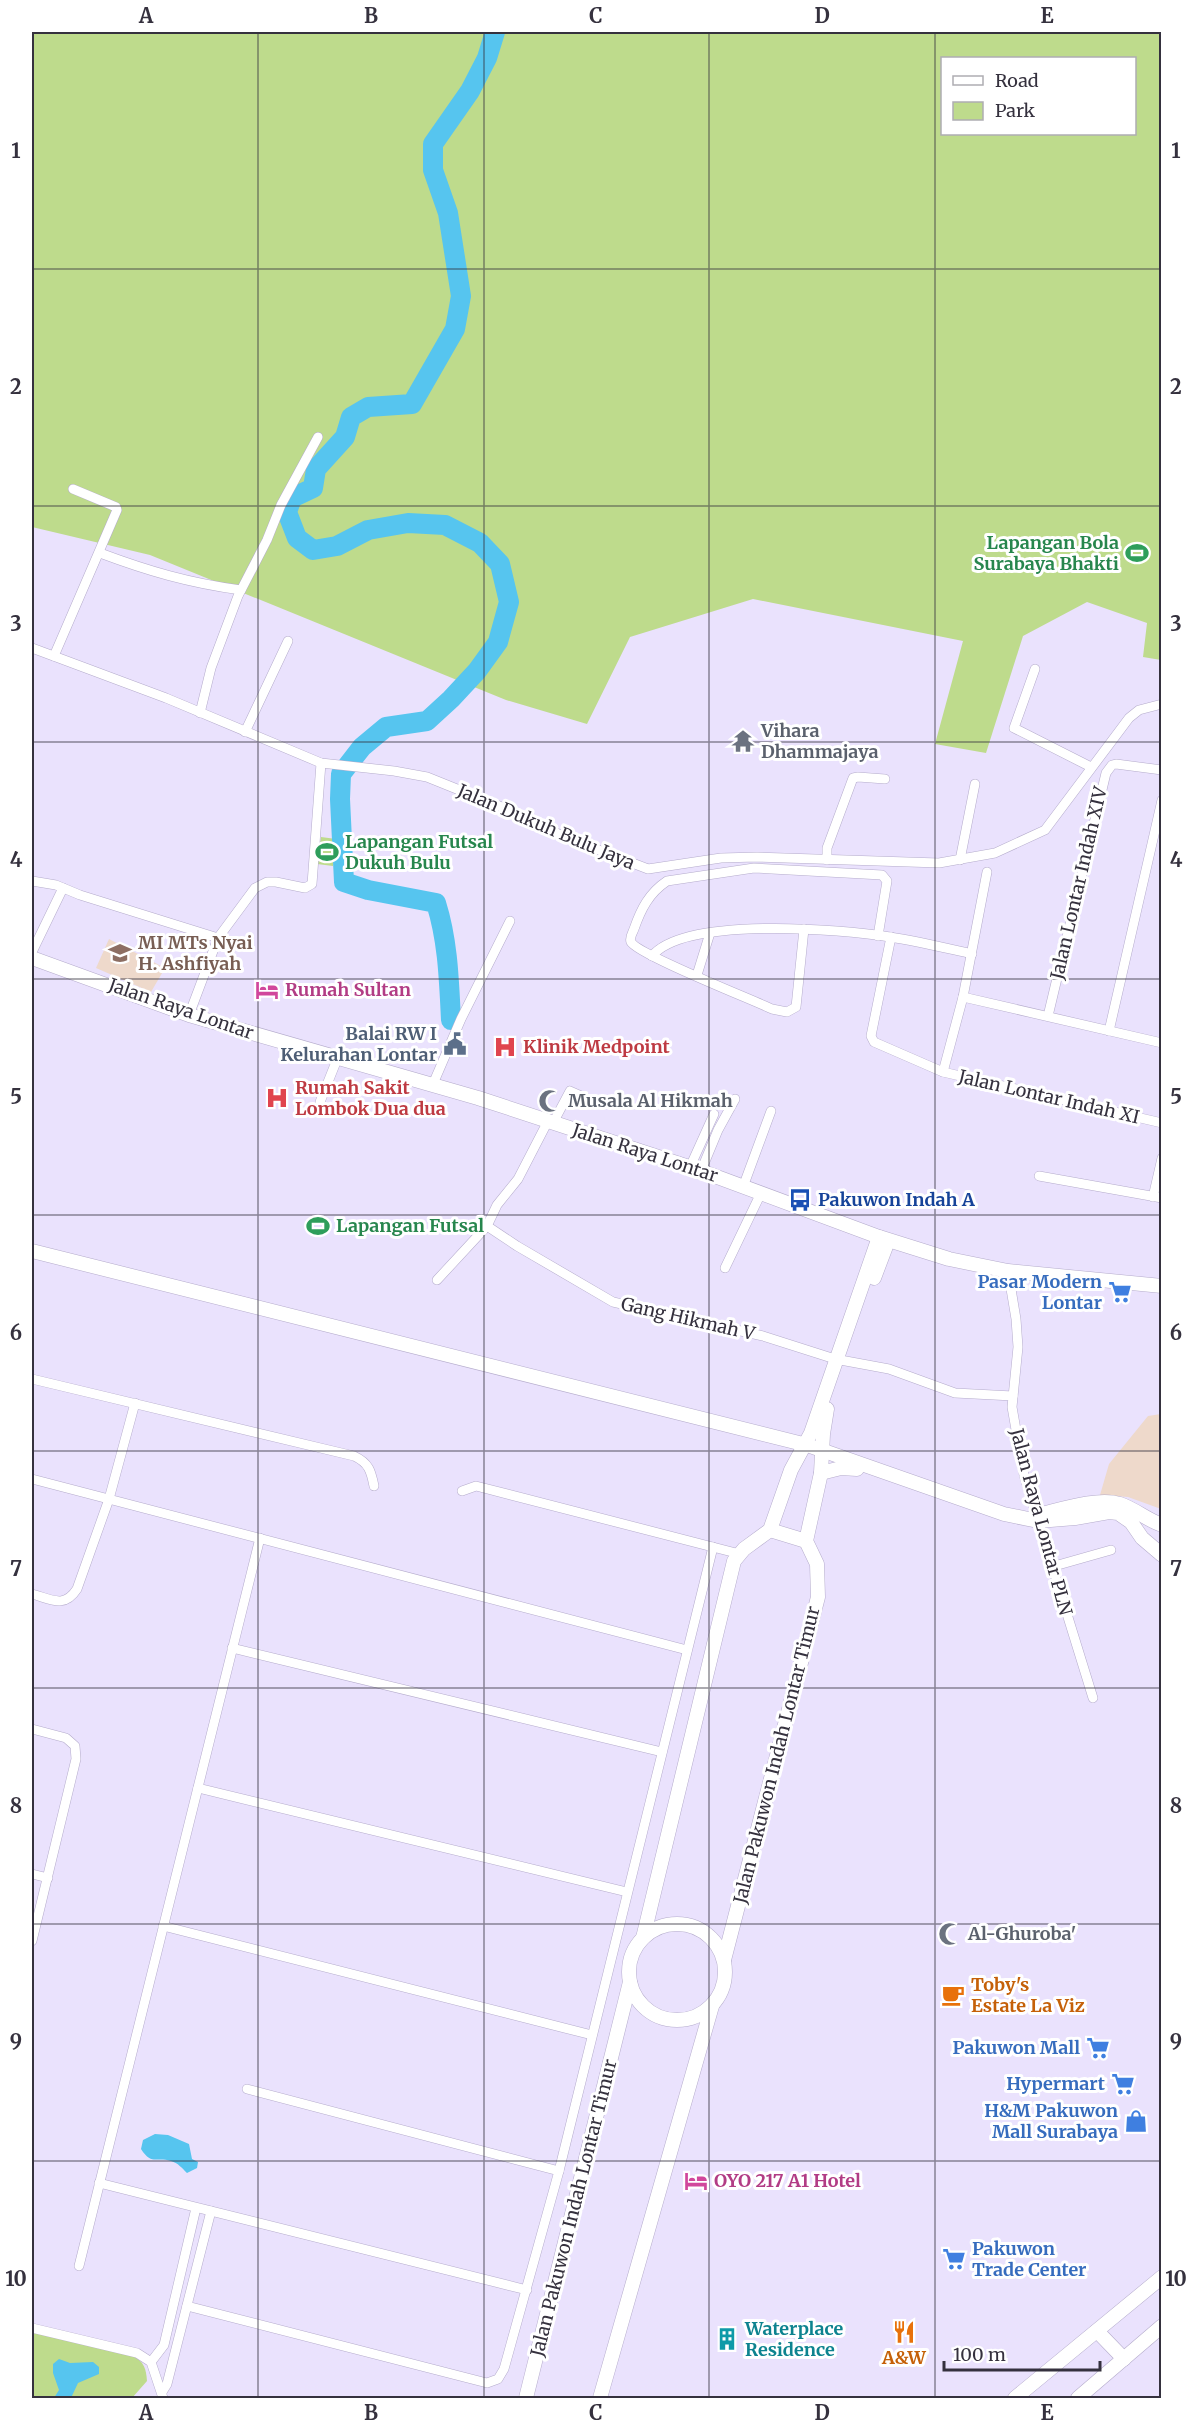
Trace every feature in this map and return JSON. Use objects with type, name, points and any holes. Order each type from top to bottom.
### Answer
[{"type":"street","points":[[200,713],[212,668],[241,590],[267,540],[281,505],[318,437]]},
{"type":"street","points":[[54,656],[117,509],[73,489]]},
{"type":"street","points":[[100,553],[156,573],[198,584],[241,590]]},
{"type":"street","points":[[245,732],[288,640]]},
{"type":"street","name":"Jalan Dukuh Bulu Jaya","points":[[32,648],[321,763],[358,766],[427,777],[504,808],[565,837],[648,869],[721,858],[757,857],[939,863],[995,853],[1046,830],[1090,767],[1099,759],[1129,718],[1139,710],[1161,704]]},
{"type":"street","points":[[1035,669],[1014,728],[1090,767]]},
{"type":"street","points":[[189,1015],[218,938],[259,885],[276,882],[305,888],[311,886],[321,763]]},
{"type":"street","name":"Jalan Lontar Indah XIV","points":[[1048,1016],[1106,773],[1112,765],[1116,764],[1161,770]]},
{"type":"street","points":[[827,860],[827,848],[853,778],[885,779]]},
{"type":"street","points":[[960,860],[975,783]]},
{"type":"street","points":[[1109,1031],[1161,800]]},
{"type":"street","points":[[804,929],[796,1007],[792,1011],[772,1009],[652,956],[632,944],[630,938],[641,908],[667,881],[693,875],[754,868],[882,875],[887,881],[878,936]]},
{"type":"street","name":"Jalan Lontar Indah XI","points":[[987,872],[963,997],[943,1072],[1161,1123]]},
{"type":"street","points":[[32,881],[44,882],[218,938]]},
{"type":"street","points":[[32,952],[63,888]]},
{"type":"street","points":[[433,1084],[461,1019],[510,921]]},
{"type":"street","points":[[652,956],[666,943],[710,933],[757,928],[804,929],[891,937],[972,954]]},
{"type":"street","points":[[697,975],[710,933]]},
{"type":"street","points":[[891,937],[872,1039],[874,1042],[943,1072]]},
{"type":"street","name":"Jalan Raya Lontar","points":[[32,958],[189,1015],[433,1084],[744,1183],[761,1192],[883,1239],[949,1259],[1008,1272],[1161,1286]]},
{"type":"street","points":[[963,997],[1161,1043]]},
{"type":"street","points":[[320,1102],[338,1057]]},
{"type":"street","points":[[436,1280],[487,1226],[497,1205],[518,1179],[570,1091],[586,1098]]},
{"type":"street","points":[[696,1169],[735,1099]]},
{"type":"street","points":[[744,1183],[771,1112]]},
{"type":"street","points":[[696,1169],[714,1114]]},
{"type":"street","points":[[1039,1176],[1157,1197],[1161,1158]]},
{"type":"street","points":[[725,1268],[761,1192]]},
{"type":"street","name":"Gang Hikmah V","points":[[487,1226],[613,1302],[752,1334],[839,1360],[889,1369],[955,1393],[1013,1396]]},
{"type":"street","points":[[734,1561],[744,1549],[770,1530],[791,1470],[807,1445],[883,1239]]},
{"type":"street","points":[[32,1251],[807,1445],[1004,1514],[1034,1518],[1076,1518],[1109,1512],[1118,1513],[1131,1522],[1142,1538],[1161,1555]]},
{"type":"street","name":"Jalan Raya Lontar PLN","points":[[1008,1272],[1018,1347],[1013,1396],[1014,1419],[1024,1475],[1034,1518],[1052,1567],[1093,1698]]},
{"type":"street","points":[[770,1530],[806,1541],[821,1473],[824,1418],[839,1360]]},
{"type":"street","points":[[32,1379],[354,1456],[366,1462],[372,1472],[374,1486]]},
{"type":"street","points":[[32,1594],[61,1602],[70,1599],[77,1589],[109,1499],[135,1403]]},
{"type":"street","points":[[821,1473],[841,1468],[871,1469]]},
{"type":"street","points":[[32,1479],[687,1650]]},
{"type":"street","points":[[462,1491],[476,1486],[736,1553],[643,1938],[631,1959],[630,1982],[634,1994],[643,2006],[655,2015],[670,2019],[685,2019],[700,2015],[712,2006]]},
{"type":"street","points":[[1034,1518],[1107,1502],[1129,1508],[1161,1525]]},
{"type":"street","points":[[79,2266],[260,1538]]},
{"type":"street","name":"Jalan Pakuwon Indah Lontar Timur","points":[[724,1960],[818,1598],[817,1564],[806,1541]]},
{"type":"street","points":[[187,2306],[487,2383],[498,2379],[504,2369],[559,2171],[713,1547]]},
{"type":"street","points":[[1052,1567],[1111,1550]]},
{"type":"street","points":[[232,1648],[662,1752]]},
{"type":"street","points":[[32,1729],[66,1738],[75,1746],[76,1759],[32,1941]]},
{"type":"street","points":[[198,1788],[627,1892]]},
{"type":"street","points":[[32,1874],[48,1878]]},
{"type":"street","points":[[600,2398],[712,2006],[724,1985],[724,1960],[719,1947],[697,1928],[683,1924],[668,1925],[654,1929],[643,1938]]},
{"type":"street","points":[[163,1926],[592,2035]]},
{"type":"street","name":"Jalan Pakuwon Indah Lontar Timur","points":[[526,2398],[630,1982]]},
{"type":"street","points":[[247,2090],[559,2171]]},
{"type":"street","points":[[99,2183],[527,2290]]},
{"type":"street","points":[[151,2362],[164,2345],[196,2208]]},
{"type":"street","points":[[163,2395],[211,2211]]},
{"type":"street","points":[[1015,2398],[1161,2277]]},
{"type":"street","points":[[1078,2398],[1161,2326]]},
{"type":"street","points":[[32,2328],[137,2353],[151,2362],[163,2395]]},
{"type":"street","points":[[1097,2331],[1124,2359]]},
{"type":"shaded area","name":"MI MTs Nyai H. Ashfiyah","points":[[109,939],[165,968],[151,992],[96,968]]},
{"type":"shaded area","points":[[1161,1414],[1161,1509],[1128,1497],[1100,1495],[1109,1464],[1148,1416]]},
{"type":"green space","points":[[32,32],[1161,32],[1161,660],[1143,657],[1147,623],[1087,602],[1023,636],[986,753],[935,744],[963,641],[753,599],[630,637],[587,724],[506,700],[150,555],[32,527]]},
{"type":"green space","name":"Lapangan Futsal Dukuh Bulu","points":[[321,837],[336,839],[333,866],[317,864]]},
{"type":"green space","points":[[32,2328],[133,2356],[144,2366],[147,2381],[132,2398],[32,2398]]},
{"type":"water","points":[[155,2134],[168,2135],[189,2144],[192,2159],[198,2162],[197,2168],[187,2173],[173,2162],[148,2157],[141,2149],[143,2140]]},
{"type":"water","points":[[59,2359],[70,2363],[93,2362],[99,2367],[99,2374],[78,2383],[71,2398],[54,2398],[59,2390],[53,2373],[53,2364]]},
{"type":"waterway","points":[[451,1020],[449,975],[436,903],[368,890],[344,882],[341,774],[362,747],[386,727],[427,721],[477,671],[498,642],[509,602],[500,564],[480,543],[445,525],[408,523],[368,530],[337,546],[313,550],[297,538],[287,512],[292,498],[313,488],[316,469],[345,437],[351,417],[368,407],[412,404],[455,329],[461,296],[448,213],[433,170],[433,144],[470,91],[487,58],[495,32]]},
{"type":"place","name":"Lapangan Bola Surabaya Bhakti","points":[[1137,553]]},
{"type":"place","name":"Vihara Dhammajaya","points":[[743,741]]},
{"type":"place","name":"Lapangan Futsal Dukuh Bulu","points":[[327,852]]},
{"type":"place","name":"MI MTs Nyai H. Ashfiyah","points":[[120,953]]},
{"type":"place","name":"Rumah Sultan","points":[[267,990]]},
{"type":"place","name":"Balai RW I Kelurahan Lontar","points":[[455,1044]]},
{"type":"place","name":"Klinik Medpoint","points":[[505,1047]]},
{"type":"place","name":"Rumah Sakit Lombok Dua dua","points":[[277,1098]]},
{"type":"place","name":"Musala Al Hikmah","points":[[550,1101]]},
{"type":"place","name":"Pakuwon Indah A","points":[[800,1200]]},
{"type":"place","name":"Lapangan Futsal","points":[[318,1226]]},
{"type":"place","name":"Pasar Modern Lontar","points":[[1120,1292]]},
{"type":"place","name":"Al-Ghuroba'","points":[[950,1934]]},
{"type":"place","name":"Toby's Estate La Viz","points":[[953,1995]]},
{"type":"place","name":"Pakuwon Mall","points":[[1098,2048]]},
{"type":"place","name":"Hypermart","points":[[1123,2084]]},
{"type":"place","name":"H&M Pakuwon Mall Surabaya","points":[[1136,2121]]},
{"type":"place","name":"OYO 217 A1 Hotel","points":[[696,2181]]},
{"type":"place","name":"Pakuwon Trade Center","points":[[954,2259]]},
{"type":"place","name":"A&W","points":[[904,2332]]},
{"type":"place","name":"Waterplace Residence","points":[[727,2339]]}]
